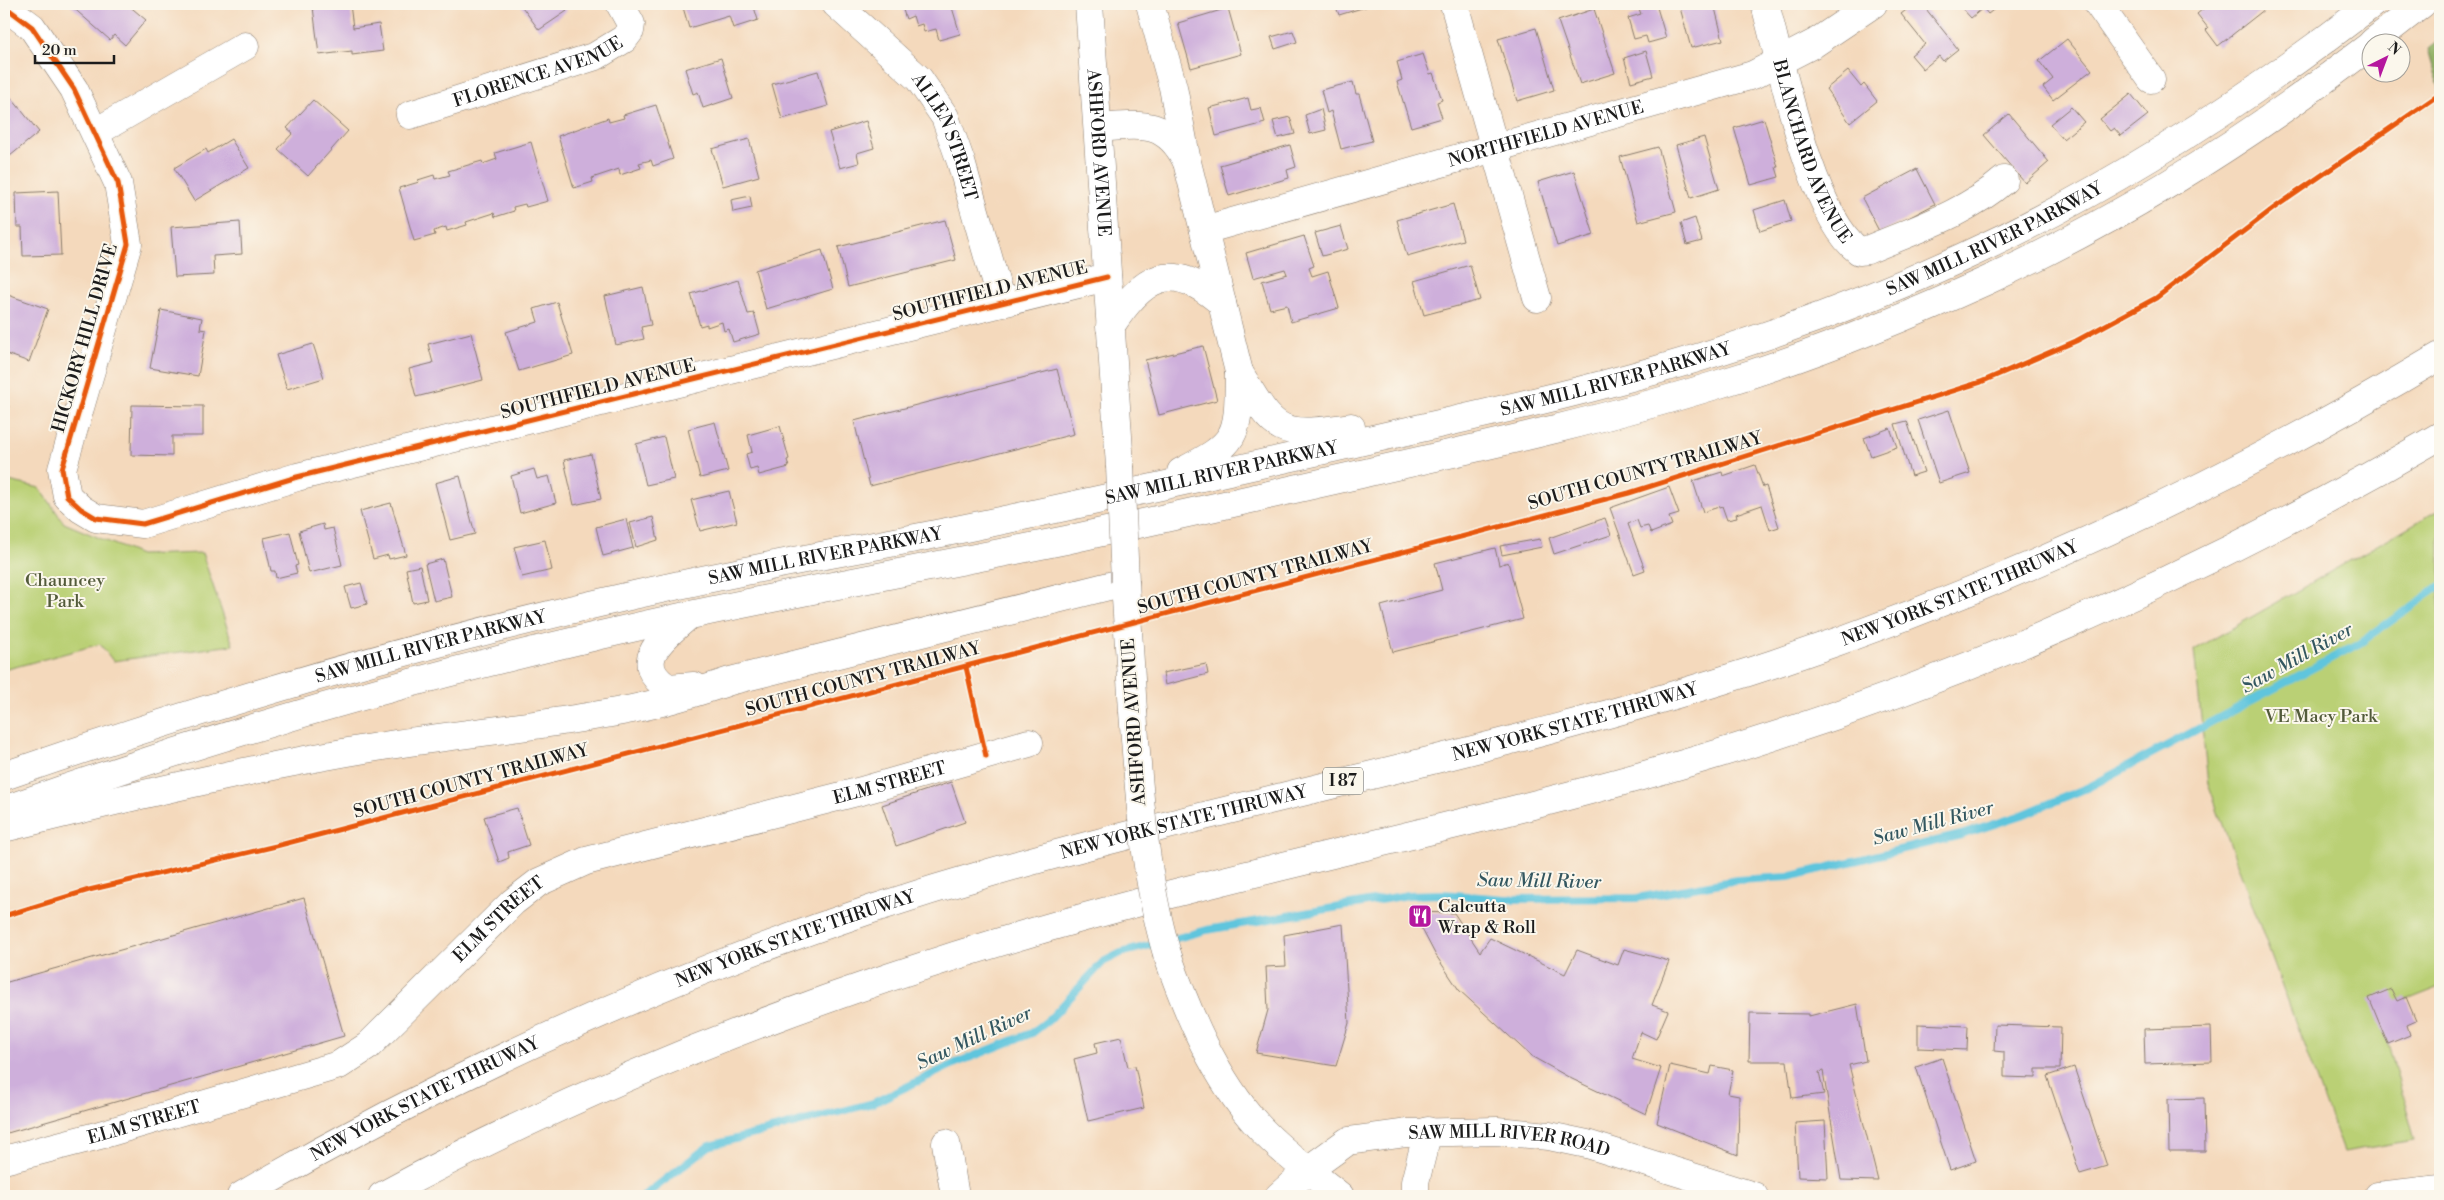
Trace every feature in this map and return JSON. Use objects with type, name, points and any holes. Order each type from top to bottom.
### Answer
[{"type":"main road","name":"FLORENCE AVENUE","points":[[410,115],[596,56],[624,39],[630,31],[631,24],[620,4]]},
{"type":"main road","name":"ALLEN STREET","points":[[836,4],[918,78],[945,117],[961,162],[1001,302]]},
{"type":"main road","name":"ASHFORD AVENUE","points":[[1089,4],[1142,834],[1149,880],[1167,954],[1194,1024],[1229,1086],[1258,1126],[1340,1196]]},
{"type":"main road","points":[[1147,490],[1207,459],[1226,444],[1237,426],[1239,372],[1187,162],[1173,87],[1150,4]]},
{"type":"main road","points":[[1454,4],[1537,298]]},
{"type":"main road","name":"BLANCHARD AVENUE","points":[[1765,4],[1794,115],[1827,212],[1837,229],[1859,251],[1867,250],[1935,222],[1986,196],[2004,180]]},
{"type":"main road","name":"NORTHFIELD AVENUE","points":[[1204,230],[1753,75],[1815,43],[1873,4]]},
{"type":"main road","points":[[2098,4],[2151,79]]},
{"type":"main road","name":"SAW MILL RIVER PARKWAY","points":[[4,776],[240,699],[517,622],[734,574],[1147,490],[1607,384],[1696,359],[1877,294],[1964,257],[2050,215],[2133,169],[2190,134],[2291,66],[2372,4]]},
{"type":"main road","name":"SAW MILL RIVER PARKWAY","points":[[2386,32],[2422,4]]},
{"type":"main road","name":"HICKORY HILL DRIVE","points":[[4,6],[32,27],[74,89],[96,132],[118,183],[128,244],[62,469],[67,496],[81,509],[96,518]]},
{"type":"main road","points":[[96,132],[245,46]]},
{"type":"main road","name":"SAW MILL RIVER PARKWAY","points":[[4,810],[131,766],[352,700],[512,657],[688,616],[1113,530],[1628,411],[1719,384],[1792,360],[1899,318],[1987,281],[2072,239],[2155,193],[2236,143],[2362,51]]},
{"type":"main road","points":[[1098,128],[1138,125],[1160,129],[1176,142],[1187,162]]},
{"type":"main road","name":"SOUTHFIELD AVENUE","points":[[96,518],[143,524],[297,477],[1107,277]]},
{"type":"main road","points":[[1110,326],[1137,291],[1157,279],[1168,277],[1190,282],[1222,303]]},
{"type":"main road","name":"NEW YORK STATE THRUWAY","points":[[242,1196],[368,1126],[530,1046],[717,966],[841,921],[987,874],[1078,848],[1613,712],[1770,665],[1861,633],[2039,563],[2137,518],[2301,436],[2440,356]]},
{"type":"main road","points":[[1239,372],[1266,416],[1274,424],[1298,432],[1313,432],[1513,406]]},
{"type":"main road","points":[[382,1196],[491,1140],[589,1094],[757,1024],[848,991],[1030,932],[1680,765],[1864,705],[1966,667],[2134,596],[2307,510],[2440,436]]},
{"type":"main road","points":[[4,828],[150,792],[268,767],[380,746],[634,709],[687,696],[730,681],[1125,582]]},
{"type":"main road","points":[[688,616],[653,651],[650,668],[654,676],[668,688],[682,688],[730,681]]},
{"type":"main road","name":"ELM STREET","points":[[4,1160],[100,1135],[339,1065],[362,1050],[379,1035],[513,902],[539,882],[560,871],[614,853],[865,790],[1029,743]]},
{"type":"main road","name":"SAW MILL RIVER ROAD","points":[[1279,1196],[1308,1170],[1348,1141],[1428,1132],[1497,1131],[1549,1136],[1587,1144],[1754,1196]]},
{"type":"main road","points":[[1415,1196],[1415,1182],[1428,1132]]},
{"type":"main road","points":[[946,1143],[955,1196]]},
{"type":"main road","points":[[2378,1196],[2440,1189]]},
{"type":"green space","points":[[2440,39],[2440,91],[2428,49]]},
{"type":"green space","name":"Chauncey Park","points":[[4,480],[40,488],[64,523],[140,555],[202,553],[233,645],[113,661],[100,644],[4,670]]},
{"type":"green space","name":"VE Macy Park","points":[[2440,509],[2440,987],[2379,1011],[2415,1140],[2343,1152],[2208,784],[2194,650]]},
{"type":"building","points":[[71,4],[127,4],[146,20],[125,45],[114,35],[110,40]]},
{"type":"building","points":[[317,4],[350,4],[353,28],[379,24],[383,51],[352,55],[352,51],[319,55],[313,7],[318,6]]},
{"type":"building","points":[[520,4],[562,4],[567,11],[539,30]]},
{"type":"building","points":[[682,4],[753,4],[758,20],[733,28],[729,16],[689,28]]},
{"type":"building","points":[[901,4],[951,4],[960,34],[939,40],[936,29],[924,32],[922,24],[916,26],[913,16],[906,19]]},
{"type":"building","points":[[1335,4],[1375,4],[1339,15]]},
{"type":"building","points":[[1656,4],[1666,38],[1648,43],[1646,36],[1634,39],[1628,18],[1641,14],[1638,6]]},
{"type":"building","points":[[1679,4],[1714,4],[1723,40],[1691,48]]},
{"type":"building","points":[[1914,4],[1922,4],[1958,49],[1943,61],[1939,56],[1923,69],[1911,55],[1925,44],[1901,14]]},
{"type":"building","points":[[1963,4],[2001,4],[1988,14],[1983,8],[1971,18],[1960,6]]},
{"type":"building","points":[[2209,4],[2261,4],[2265,9],[2218,46],[2206,30],[2208,28],[2197,14]]},
{"type":"building","points":[[1228,8],[1241,54],[1191,68],[1178,23]]},
{"type":"building","points":[[1594,9],[1615,73],[1580,84],[1558,21]]},
{"type":"building","points":[[1536,28],[1554,90],[1517,101],[1498,39]]},
{"type":"building","points":[[1293,31],[1297,42],[1275,49],[1271,37]]},
{"type":"building","points":[[2067,39],[2092,70],[2053,100],[2043,87],[2053,79],[2039,61]]},
{"type":"building","points":[[1646,51],[1653,76],[1631,82],[1624,58]]},
{"type":"building","points":[[1423,54],[1430,74],[1433,73],[1442,100],[1437,102],[1442,118],[1411,127],[1397,82],[1402,80],[1397,62]]},
{"type":"building","points":[[721,58],[733,98],[703,108],[698,92],[693,94],[685,69]]},
{"type":"building","points":[[818,71],[828,106],[782,119],[772,84]]},
{"type":"building","points":[[1848,71],[1861,87],[1864,84],[1877,101],[1850,123],[1826,89]]},
{"type":"building","points":[[1353,82],[1356,94],[1359,94],[1372,141],[1341,149],[1331,111],[1327,113],[1321,90]]},
{"type":"building","points":[[4,89],[39,132],[4,161]]},
{"type":"building","points":[[2131,94],[2148,115],[2121,136],[2114,128],[2110,131],[2100,119]]},
{"type":"building","points":[[1248,98],[1251,110],[1261,108],[1265,123],[1216,136],[1209,108]]},
{"type":"building","points":[[313,100],[348,131],[308,176],[278,149],[293,133],[287,128]]},
{"type":"building","points":[[656,105],[673,159],[653,166],[651,160],[639,163],[641,168],[620,175],[619,169],[592,178],[593,182],[574,188],[558,136],[608,118],[609,122],[624,118],[623,115]]},
{"type":"building","points":[[2071,107],[2084,122],[2063,139],[2050,124]]},
{"type":"building","points":[[1321,109],[1326,130],[1310,134],[1305,115]]},
{"type":"building","points":[[2009,114],[2049,162],[2025,183],[1984,135]]},
{"type":"building","points":[[1290,117],[1295,134],[1278,138],[1273,121]]},
{"type":"building","points":[[1764,119],[1778,167],[1776,167],[1779,177],[1751,185],[1734,128]]},
{"type":"building","points":[[866,121],[874,148],[857,153],[859,163],[840,168],[829,132]]},
{"type":"building","points":[[1704,137],[1719,189],[1691,198],[1676,145]]},
{"type":"building","points":[[231,139],[249,168],[194,201],[174,168],[206,149],[208,153]]},
{"type":"building","points":[[749,139],[759,176],[723,186],[712,149]]},
{"type":"building","points":[[531,142],[548,201],[526,207],[525,204],[513,207],[514,211],[495,217],[494,213],[466,222],[467,225],[447,231],[446,227],[434,231],[435,235],[414,241],[399,188],[434,175],[435,179],[450,175],[448,171],[482,161],[483,164],[497,159],[495,153]]},
{"type":"building","points":[[1290,145],[1296,167],[1287,170],[1289,178],[1229,196],[1220,165]]},
{"type":"building","points":[[1658,147],[1676,212],[1638,222],[1620,157]]},
{"type":"building","points":[[1917,169],[1935,204],[1880,233],[1862,198]]},
{"type":"building","points":[[1574,171],[1594,235],[1557,246],[1538,182]]},
{"type":"building","points":[[58,191],[61,255],[23,256],[22,227],[17,227],[16,193]]},
{"type":"building","points":[[750,196],[752,208],[733,212],[731,200]]},
{"type":"building","points":[[1785,200],[1791,221],[1760,231],[1754,210]]},
{"type":"building","points":[[1453,204],[1463,240],[1407,256],[1397,220]]},
{"type":"building","points":[[1695,218],[1702,241],[1687,245],[1681,223]]},
{"type":"building","points":[[945,220],[956,260],[848,287],[838,247]]},
{"type":"building","points":[[240,222],[242,254],[213,256],[214,275],[175,277],[171,227]]},
{"type":"building","points":[[1341,226],[1348,249],[1322,256],[1315,233]]},
{"type":"building","points":[[1304,236],[1314,266],[1309,268],[1312,276],[1328,271],[1339,308],[1291,322],[1287,305],[1270,309],[1262,281],[1287,274],[1285,269],[1253,278],[1246,253]]},
{"type":"building","points":[[822,250],[833,289],[766,309],[755,270]]},
{"type":"building","points":[[1470,265],[1480,300],[1424,315],[1414,281]]},
{"type":"building","points":[[738,280],[748,314],[754,313],[760,334],[733,342],[729,329],[724,331],[722,322],[707,327],[707,324],[700,326],[691,294]]},
{"type":"building","points":[[643,287],[651,325],[641,327],[644,339],[616,345],[605,296]]},
{"type":"building","points":[[5,294],[48,309],[29,362],[4,353]]},
{"type":"building","points":[[557,302],[573,355],[519,371],[506,332],[538,322],[534,309]]},
{"type":"building","points":[[161,310],[202,318],[200,329],[206,330],[198,376],[150,368]]},
{"type":"building","points":[[471,333],[483,380],[416,397],[409,369],[433,363],[428,344]]},
{"type":"building","points":[[313,344],[324,378],[287,389],[276,355]]},
{"type":"building","points":[[1203,346],[1217,400],[1159,415],[1145,360]]},
{"type":"building","points":[[1057,369],[1074,434],[870,486],[854,421]]},
{"type":"building","points":[[4,404],[9,406],[4,419]]},
{"type":"building","points":[[132,405],[203,406],[203,436],[172,436],[172,456],[131,455]]},
{"type":"building","points":[[1949,410],[1970,473],[1939,483],[1918,420]]},
{"type":"building","points":[[1907,421],[1924,472],[1911,476],[1895,424]]},
{"type":"building","points":[[715,422],[728,471],[700,478],[688,429]]},
{"type":"building","points":[[780,426],[789,459],[787,460],[789,467],[759,475],[757,468],[750,470],[746,454],[752,452],[748,435]]},
{"type":"building","points":[[1890,428],[1897,447],[1871,456],[1864,438]]},
{"type":"building","points":[[664,437],[674,479],[646,485],[636,444]]},
{"type":"building","points":[[591,454],[601,499],[574,505],[564,460]]},
{"type":"building","points":[[1755,465],[1763,487],[1766,486],[1779,527],[1770,530],[1762,505],[1736,514],[1737,518],[1727,520],[1722,506],[1703,512],[1693,481],[1722,472],[1723,476]]},
{"type":"building","points":[[534,469],[537,479],[549,476],[556,503],[520,513],[511,476]]},
{"type":"building","points":[[460,476],[475,534],[450,540],[435,483]]},
{"type":"building","points":[[1669,487],[1679,514],[1669,517],[1672,525],[1651,533],[1648,526],[1640,528],[1637,520],[1628,524],[1645,570],[1634,574],[1610,508]]},
{"type":"building","points":[[729,491],[737,522],[700,531],[691,500]]},
{"type":"building","points":[[391,503],[406,555],[389,559],[388,555],[373,559],[360,511]]},
{"type":"building","points":[[653,517],[658,540],[636,547],[630,523]]},
{"type":"building","points":[[1605,518],[1611,535],[1554,554],[1549,538]]},
{"type":"building","points":[[626,519],[633,548],[603,556],[596,527]]},
{"type":"building","points":[[323,524],[324,530],[333,528],[342,565],[309,573],[299,531]]},
{"type":"building","points":[[290,532],[298,565],[295,566],[297,573],[276,578],[275,571],[271,571],[264,538]]},
{"type":"building","points":[[1540,539],[1542,547],[1502,555],[1500,546]]},
{"type":"building","points":[[545,540],[552,570],[522,577],[514,547]]},
{"type":"building","points":[[1495,548],[1499,565],[1508,562],[1523,619],[1393,652],[1381,606],[1442,590],[1435,563]]},
{"type":"building","points":[[443,559],[452,597],[434,601],[425,564]]},
{"type":"building","points":[[420,566],[427,600],[413,603],[406,569]]},
{"type":"building","points":[[361,583],[367,604],[351,608],[345,587]]},
{"type":"building","points":[[1206,664],[1208,674],[1165,685],[1163,673]]},
{"type":"building","points":[[951,782],[965,822],[896,846],[882,805]]},
{"type":"building","points":[[517,808],[529,845],[508,852],[509,858],[499,862],[484,817]]},
{"type":"building","points":[[304,898],[344,1036],[4,1134],[4,983]]},
{"type":"building","points":[[1413,912],[1454,913],[1480,952],[1490,938],[1565,974],[1577,950],[1618,965],[1624,949],[1669,961],[1652,1005],[1668,1011],[1656,1039],[1641,1032],[1632,1059],[1661,1068],[1646,1114],[1572,1079],[1531,1056],[1459,990],[1435,954]]},
{"type":"building","points":[[1343,924],[1349,1023],[1336,1066],[1256,1053],[1268,1010],[1266,967],[1286,966],[1284,935]]},
{"type":"building","points":[[2391,989],[2397,1001],[2406,997],[2416,1021],[2407,1025],[2410,1035],[2388,1044],[2369,998]]},
{"type":"building","points":[[1857,1004],[1866,1061],[1849,1065],[1878,1181],[1841,1180],[1823,1071],[1819,1072],[1824,1094],[1792,1098],[1787,1061],[1749,1061],[1750,1013],[1809,1014],[1809,1016]]},
{"type":"building","points":[[1918,1024],[1968,1026],[1967,1050],[1918,1048]]},
{"type":"building","points":[[1995,1025],[2061,1027],[2060,1069],[2036,1069],[2036,1078],[2004,1077],[2004,1052],[1994,1051]]},
{"type":"building","points":[[2211,1027],[2212,1062],[2145,1064],[2144,1029]]},
{"type":"building","points":[[1121,1037],[1128,1067],[1135,1066],[1144,1108],[1088,1121],[1074,1059],[1097,1053],[1095,1043]]},
{"type":"building","points":[[1942,1058],[1976,1161],[1950,1170],[1916,1067]]},
{"type":"building","points":[[1670,1065],[1710,1074],[1712,1066],[1733,1070],[1728,1094],[1739,1096],[1738,1155],[1657,1123]]},
{"type":"building","points":[[2074,1067],[2107,1166],[2080,1174],[2047,1076]]},
{"type":"building","points":[[2204,1098],[2205,1151],[2169,1151],[2168,1099]]},
{"type":"building","points":[[1825,1121],[1828,1178],[1798,1177],[1795,1123]]},
{"type":"waterway","name":"Saw Mill River","points":[[644,1196],[709,1146],[873,1103],[956,1063],[1032,1033],[1050,1019],[1103,962],[1121,953],[1207,930],[1408,895],[1442,894],[1505,899],[1637,898],[1737,880],[1788,877],[1961,835],[2022,815],[2089,787],[2360,643],[2440,586]]},
{"type":"cycle path","points":[[4,6],[32,27],[74,89],[118,183],[128,244],[62,469],[67,496],[81,509],[96,518],[143,524],[297,477],[1107,277]]},
{"type":"cycle path","name":"SOUTH COUNTY TRAILWAY","points":[[4,916],[89,890],[276,846],[1629,493],[1981,382],[2076,341],[2156,298],[2274,208],[2440,94]]},
{"type":"cycle path","name":"SOUTH COUNTY TRAILWAY","points":[[966,667],[986,756]]},
{"type":"place","name":"Calcutta Wrap & Roll","points":[[1420,916]]}]
